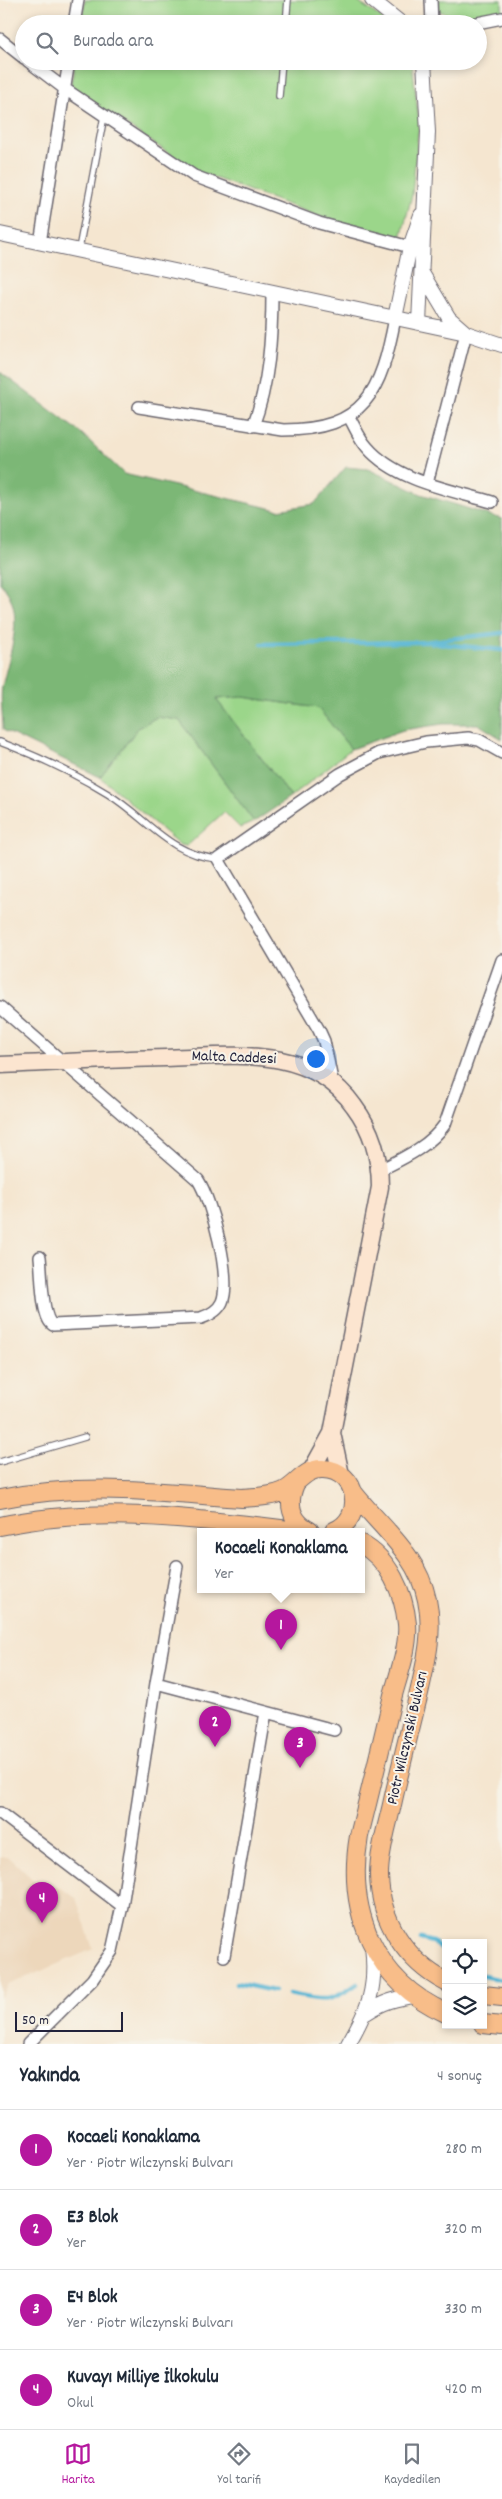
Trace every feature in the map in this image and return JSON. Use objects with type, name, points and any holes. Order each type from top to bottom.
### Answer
[{"type":"main road","name":"Malta Caddesi","points":[[0,1065],[253,1056],[286,1060],[315,1070],[332,1080],[343,1091],[363,1118],[375,1147],[380,1170],[378,1206],[332,1433],[311,1470]]},
{"type":"main road","name":"Malta Caddesi","points":[[332,1433],[341,1475]]},
{"type":"main road","points":[[0,1499],[54,1490],[88,1488],[242,1498],[273,1495],[295,1484],[311,1470],[322,1469],[341,1475]]},
{"type":"main road","name":"Piotr Wilczynski Bulvarı","points":[[341,1475],[353,1492],[402,1547],[422,1580],[427,1599],[430,1639],[388,1823],[379,1875],[386,1917],[393,1932],[414,1959],[442,1979]]},
{"type":"main road","points":[[295,1484],[290,1499],[293,1515],[299,1524],[305,1528]]},
{"type":"main road","points":[[339,1528],[348,1522],[353,1513],[355,1502],[353,1492]]},
{"type":"main road","points":[[0,1526],[55,1517],[106,1516],[195,1521],[267,1528]]},
{"type":"main road","name":"Piotr Wilczynski Bulvarı","points":[[365,1547],[376,1555],[389,1570],[398,1588],[407,1626],[404,1651],[356,1858],[356,1889],[364,1925],[372,1946],[397,1980],[415,1996],[442,2011]]},
{"type":"main road","points":[[487,1995],[502,1997]]},
{"type":"main road","points":[[487,2024],[502,2026]]},
{"type":"street","points":[[76,15],[78,0]]},
{"type":"street","points":[[372,0],[391,15]]},
{"type":"street","points":[[431,0],[432,15]]},
{"type":"street","points":[[487,21],[502,18]]},
{"type":"street","points":[[0,39],[15,51]]},
{"type":"street","points":[[40,70],[194,176],[319,223],[410,247]]},
{"type":"street","points":[[40,244],[68,70]]},
{"type":"street","points":[[419,323],[426,200],[428,116],[425,70]]},
{"type":"street","points":[[139,407],[253,426],[299,430],[333,424],[349,417],[360,408],[377,381],[390,341],[410,247],[426,200]]},
{"type":"street","points":[[0,234],[466,333],[502,345]]},
{"type":"street","points":[[421,270],[449,318],[466,333],[502,354]]},
{"type":"street","points":[[253,426],[260,408],[268,359],[272,323],[272,293]]},
{"type":"street","points":[[427,483],[466,333]]},
{"type":"street","points":[[349,417],[366,446],[390,466],[427,483],[492,502]]},
{"type":"street","points":[[332,1080],[324,1040],[319,1030],[218,860],[340,774],[379,753],[426,742],[468,738],[479,740],[502,753]]},
{"type":"street","points":[[380,1170],[416,1150],[439,1133],[445,1124],[502,960]]},
{"type":"street","points":[[0,1007],[198,1180],[206,1195],[225,1269],[224,1297],[216,1310],[202,1318],[54,1325],[50,1323],[45,1313],[40,1257]]},
{"type":"street","points":[[28,2044],[103,1966],[112,1951],[122,1906],[156,1683],[178,1566]]},
{"type":"street","points":[[156,1683],[334,1730]]},
{"type":"street","points":[[224,1956],[266,1712]]},
{"type":"street","points":[[0,1813],[122,1906]]},
{"type":"street","points":[[348,2044],[366,2013],[375,1968],[372,1946]]},
{"type":"street","points":[[366,2013],[380,2003],[394,1998],[415,1996]]},
{"type":"lane","points":[[287,15],[288,0]]},
{"type":"lane","points":[[279,96],[281,70]]},
{"type":"lane","points":[[78,252],[104,115]]},
{"type":"lane","points":[[0,742],[82,779],[108,794],[131,810],[176,847],[190,855],[218,860]]},
{"type":"lane","points":[[0,1462],[84,1438]]},
{"type":"shaded area","points":[[0,1856],[10,1858],[45,1891],[58,1886],[76,1898],[93,1949],[8,1985],[0,1998]]},
{"type":"green space","points":[[85,0],[355,0],[377,15],[82,15]]},
{"type":"green space","points":[[438,0],[502,0],[502,10],[474,15],[449,15],[439,11]]},
{"type":"green space","points":[[73,70],[413,70],[419,123],[412,195],[401,238],[340,224],[196,171],[70,88]]},
{"type":"green space","points":[[0,372],[81,433],[124,474],[278,510],[314,504],[346,467],[368,469],[421,494],[502,519],[502,739],[478,724],[443,724],[403,730],[351,749],[318,708],[243,697],[216,699],[291,797],[254,822],[179,720],[157,717],[139,727],[100,777],[3,730],[2,687],[12,647],[15,619],[13,606],[8,594],[0,583]]},
{"type":"green space","points":[[243,697],[318,708],[351,749],[291,797],[216,699]]},
{"type":"green space","points":[[157,717],[179,720],[254,822],[240,828],[224,812],[187,846],[180,845],[100,777],[139,727]]},
{"type":"waterway","points":[[262,644],[423,642],[502,633]]},
{"type":"waterway","points":[[431,643],[502,650]]},
{"type":"waterway","points":[[421,1939],[432,1942],[442,1948]]},
{"type":"waterway","points":[[487,1977],[502,1980]]},
{"type":"waterway","points":[[236,1983],[274,1991]]},
{"type":"waterway","points":[[289,1994],[317,1999],[331,1998],[357,1984]]},
{"type":"place","name":"Kocaeli Konaklama","points":[[281,1650]]},
{"type":"place","name":"E3 Blok","points":[[215,1747]]},
{"type":"place","name":"E4 Blok","points":[[300,1768]]},
{"type":"place","name":"Kuvayı Milliye İlkokulu","points":[[42,1923]]}]
